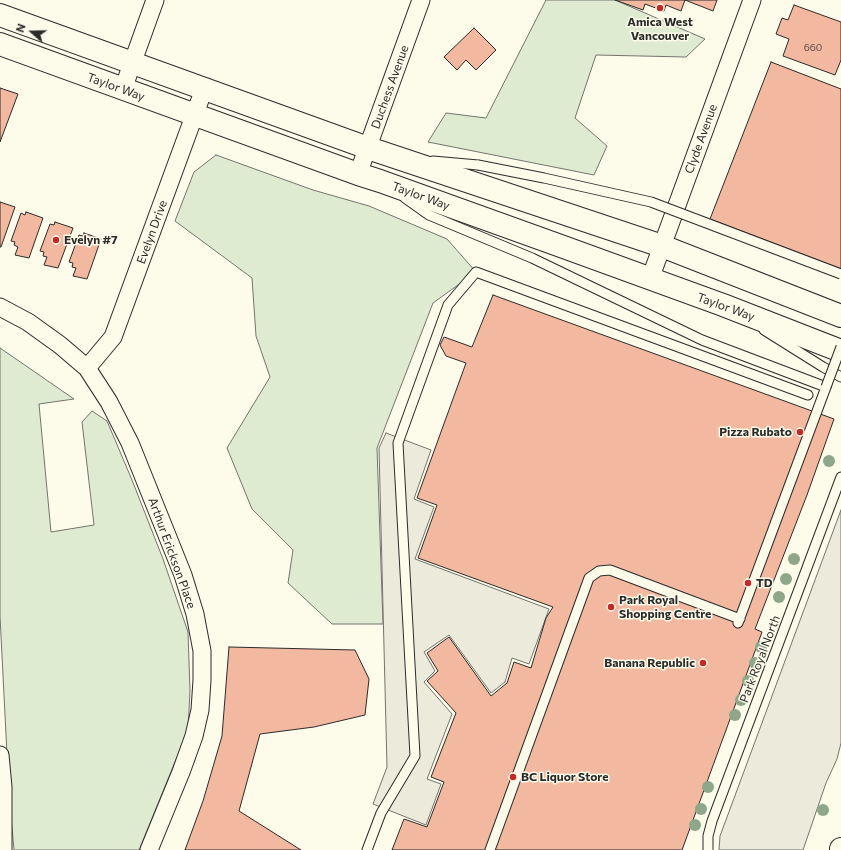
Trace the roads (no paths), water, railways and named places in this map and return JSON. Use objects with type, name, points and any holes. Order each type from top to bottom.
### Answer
[{"type":"highway","points":[[0,14],[396,158],[662,246],[841,316]]},
{"type":"highway","name":"Taylor Way","points":[[0,44],[195,116],[723,305],[841,351]]},
{"type":"street","points":[[123,89],[155,0]]},
{"type":"street","name":"Duchess Avenue","points":[[358,174],[421,0]]},
{"type":"street","name":"Clyde Avenue","points":[[650,279],[752,0]]},
{"type":"street","name":"Evelyn Drive","points":[[87,368],[113,337],[204,89]]},
{"type":"street","name":"Arthur Erickson Place","points":[[0,307],[28,322],[60,345],[87,368],[109,402],[130,443],[183,575],[195,614],[202,651],[200,710],[194,736],[181,772],[149,850]]},
{"type":"street","points":[[0,755],[3,787],[3,850]]},
{"type":"lane","points":[[396,158],[478,165],[652,202],[841,274]]},
{"type":"lane","points":[[380,181],[429,215],[532,258],[702,340],[826,387]]},
{"type":"lane","points":[[367,850],[381,814],[415,756],[398,442],[448,305],[476,272],[808,395]]},
{"type":"lane","points":[[723,305],[841,377]]},
{"type":"lane","points":[[490,850],[589,578],[599,571],[610,570],[739,621],[841,347]]},
{"type":"lane","name":"Park Royal North","points":[[708,850],[708,836],[712,821],[841,477]]},
{"type":"place","name":"Amica West Vancouver","points":[[660,8]]},
{"type":"place","name":"Evelyn #7","points":[[56,240]]},
{"type":"place","name":"Pizza Rubato","points":[[800,432]]},
{"type":"place","name":"TD","points":[[748,583]]},
{"type":"place","name":"Park Royal Shopping Centre","points":[[611,607]]},
{"type":"place","name":"Banana Republic","points":[[703,663]]},
{"type":"place","name":"BC Liquor Store","points":[[513,777]]}]
